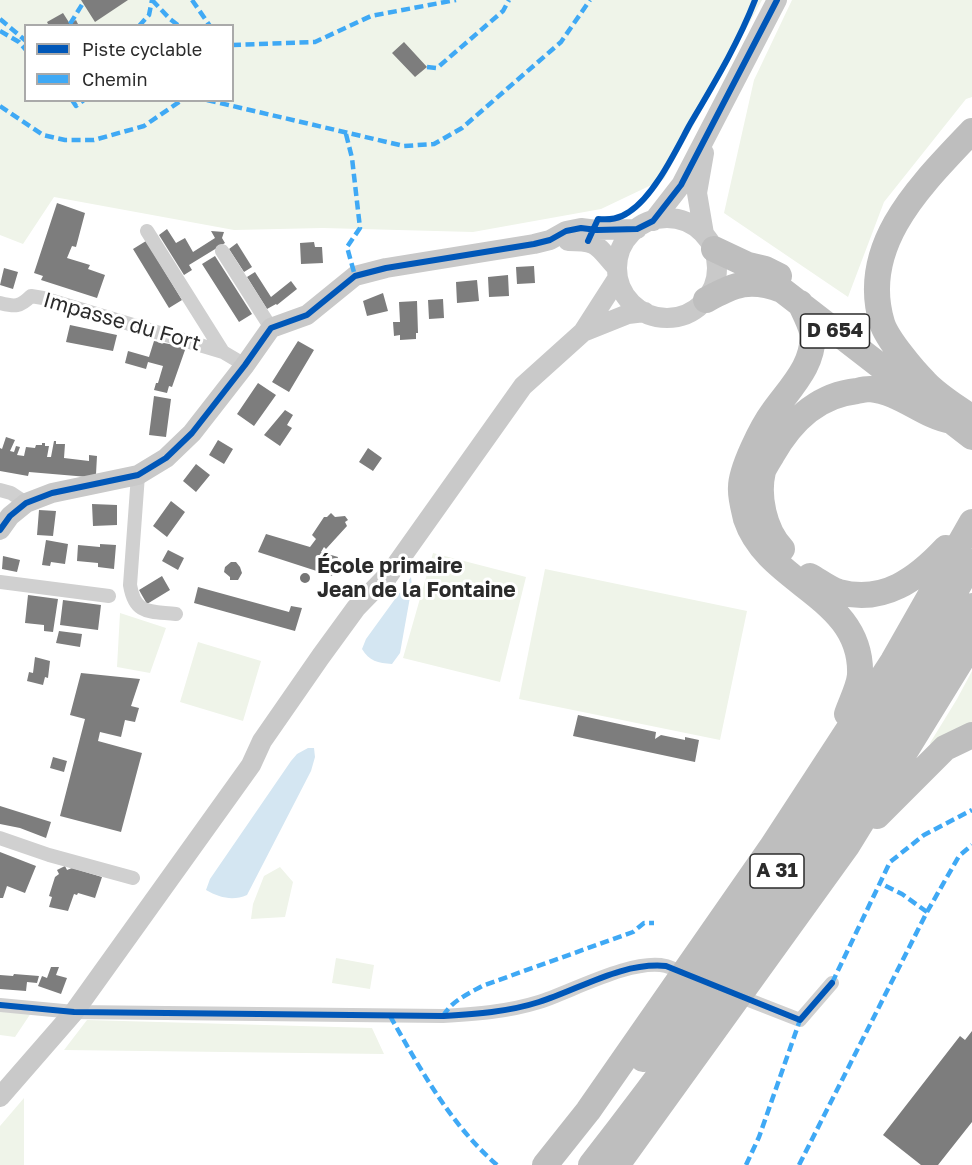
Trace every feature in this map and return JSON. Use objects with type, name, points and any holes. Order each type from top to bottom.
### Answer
[{"type":"highway","points":[[927,384],[906,360],[882,326],[877,281],[881,260],[893,226],[925,181],[972,131]]},
{"type":"highway","name":"D 654","points":[[709,242],[748,265],[765,269],[784,278],[919,381],[927,384],[962,420],[972,437]]},
{"type":"highway","name":"D 654","points":[[706,300],[725,289],[750,283],[764,283],[782,290],[962,420]]},
{"type":"highway","points":[[771,848],[842,725],[860,677],[858,648],[848,625],[761,548],[746,519],[741,487],[749,457],[771,414],[798,379],[811,353],[812,332],[800,303]]},
{"type":"highway","points":[[962,420],[937,419],[905,399],[870,389],[840,392],[815,404],[792,425],[764,470],[761,504],[774,541],[803,572],[838,592],[870,595],[899,587],[925,571],[950,544],[972,514]]},
{"type":"highway","points":[[545,1165],[588,1111],[771,848],[893,661],[972,522]]},
{"type":"highway","name":"A 31","points":[[560,1165],[668,1027],[849,765],[910,669],[972,562]]},
{"type":"highway","name":"A 31","points":[[591,1165],[687,1038],[814,859],[880,758],[972,606]]},
{"type":"highway","points":[[617,1165],[848,846],[972,643]]},
{"type":"highway","points":[[848,846],[945,748],[972,735]]},
{"type":"main road","points":[[0,1097],[74,1012],[251,765],[275,743],[322,665],[524,386],[583,332],[617,273],[623,247],[681,185],[777,0]]},
{"type":"main road","points":[[0,530],[10,516],[26,503],[52,494],[138,475],[166,458],[192,433],[271,328],[307,315],[345,282],[363,272],[550,240],[588,241],[597,245],[617,273],[624,292],[634,306],[653,316],[669,318],[684,316],[699,308],[715,285],[718,270],[697,193],[705,142]]},
{"type":"main road","points":[[550,240],[566,231],[581,228],[597,230],[645,225],[661,218],[678,219],[690,224],[709,242]]},
{"type":"main road","points":[[583,332],[628,314],[645,312]]},
{"type":"street","points":[[147,231],[223,352]]},
{"type":"street","points":[[222,251],[271,328]]},
{"type":"street","name":"Impasse du Fort","points":[[0,303],[13,307],[21,305],[31,296],[43,298],[223,352],[245,365]]},
{"type":"street","points":[[138,475],[130,585],[133,600],[140,608],[176,614]]},
{"type":"street","points":[[0,490],[11,493],[26,503]]},
{"type":"street","points":[[0,582],[109,596]]},
{"type":"street","points":[[0,838],[49,855],[133,878]]},
{"type":"street","points":[[0,1005],[74,1012],[390,1016],[487,1014],[538,1002],[603,977],[635,968],[666,966],[800,1020],[832,983]]},
{"type":"shaded area","points":[[0,0],[762,0],[664,179],[601,209],[473,232],[323,228],[234,230],[54,197],[23,244],[0,235]]},
{"type":"shaded area","points":[[792,0],[972,0],[972,97],[966,99],[884,202],[848,297],[724,213],[754,80]]},
{"type":"shaded area","points":[[433,553],[526,577],[500,682],[403,658]]},
{"type":"shaded area","points":[[545,569],[747,611],[720,740],[519,699]]},
{"type":"shaded area","points":[[120,613],[166,628],[150,673],[117,667]]},
{"type":"shaded area","points":[[198,642],[261,661],[243,721],[180,702]]},
{"type":"shaded area","points":[[972,671],[972,725],[933,748],[930,743]]},
{"type":"shaded area","points":[[280,867],[293,882],[285,917],[251,919],[253,904],[264,876]]},
{"type":"shaded area","points":[[336,958],[374,965],[370,989],[332,983]]},
{"type":"shaded area","points":[[0,1009],[31,1013],[15,1037],[0,1035]]},
{"type":"shaded area","points":[[87,1020],[372,1028],[384,1054],[64,1050]]},
{"type":"shaded area","points":[[24,1098],[24,1165],[0,1165],[0,1126]]},
{"type":"water","points":[[411,577],[412,586],[400,653],[392,664],[374,661],[362,649],[366,639]]},
{"type":"water","points":[[308,748],[314,748],[315,757],[311,771],[247,895],[226,898],[206,890],[210,879],[291,761],[297,754]]},
{"type":"building","points":[[81,0],[128,0],[95,22]]},
{"type":"building","points":[[63,13],[70,24],[48,24],[47,22]]},
{"type":"building","points":[[404,42],[427,67],[415,77],[392,53]]},
{"type":"building","points":[[57,203],[85,213],[76,247],[72,246],[67,258],[90,265],[88,269],[105,275],[97,298],[41,280],[43,276],[34,273]]},
{"type":"building","points":[[167,229],[176,243],[185,238],[193,252],[215,238],[211,231],[224,232],[222,238],[225,243],[189,265],[192,270],[184,275],[159,235]]},
{"type":"building","points":[[146,241],[182,300],[169,308],[133,249]]},
{"type":"building","points":[[314,242],[315,247],[322,247],[323,263],[301,264],[300,243]]},
{"type":"building","points":[[237,243],[252,267],[244,272],[229,249]]},
{"type":"building","points":[[215,256],[252,314],[239,322],[202,264]]},
{"type":"building","points":[[534,266],[535,283],[517,284],[516,267]]},
{"type":"building","points":[[4,268],[18,272],[13,289],[0,285]]},
{"type":"building","points":[[255,272],[271,297],[291,281],[297,289],[277,305],[267,309],[247,277]]},
{"type":"building","points":[[508,275],[509,296],[489,297],[488,277]]},
{"type":"building","points":[[477,280],[479,301],[457,303],[456,282]]},
{"type":"building","points":[[383,293],[388,311],[367,316],[363,301]]},
{"type":"building","points":[[443,299],[444,318],[429,319],[428,300]]},
{"type":"building","points":[[417,301],[418,333],[416,333],[416,339],[400,340],[400,335],[394,336],[393,322],[400,322],[399,302]]},
{"type":"building","points":[[70,325],[117,335],[113,351],[66,342]]},
{"type":"building","points":[[154,341],[184,347],[185,350],[172,387],[169,386],[167,393],[154,390],[163,366],[148,362],[146,369],[125,363],[128,351],[149,357]]},
{"type":"building","points":[[298,341],[314,350],[289,392],[272,382]]},
{"type":"building","points":[[258,383],[276,395],[254,426],[237,414]]},
{"type":"building","points":[[154,396],[171,399],[166,437],[149,435]]},
{"type":"building","points":[[285,410],[293,415],[287,425],[292,428],[280,446],[264,435]]},
{"type":"building","points":[[6,437],[15,440],[10,451],[14,452],[16,446],[20,447],[17,455],[24,456],[26,447],[35,448],[36,445],[45,443],[45,446],[49,446],[47,457],[51,457],[54,441],[56,441],[56,444],[65,444],[64,458],[89,461],[89,455],[97,456],[96,474],[88,477],[29,472],[28,476],[0,471],[0,448],[2,449]]},
{"type":"building","points":[[218,440],[233,449],[224,464],[209,455]]},
{"type":"building","points":[[368,448],[382,458],[373,471],[359,462]]},
{"type":"building","points":[[196,464],[210,475],[196,492],[183,481]]},
{"type":"building","points":[[171,501],[185,512],[167,537],[153,526]]},
{"type":"building","points":[[92,504],[117,505],[117,525],[93,526]]},
{"type":"building","points":[[39,510],[56,511],[53,536],[37,535]]},
{"type":"building","points":[[331,513],[335,517],[345,516],[348,520],[345,522],[347,526],[321,552],[338,557],[332,576],[258,552],[266,534],[310,547],[316,539],[312,535],[324,517]]},
{"type":"building","points":[[46,540],[68,544],[65,564],[51,562],[50,566],[42,565]]},
{"type":"building","points":[[100,544],[116,545],[114,569],[98,567],[98,563],[77,561],[78,545],[100,547]]},
{"type":"building","points":[[168,550],[184,558],[178,570],[162,561]]},
{"type":"building","points":[[3,556],[20,560],[17,572],[2,569]]},
{"type":"building","points":[[231,562],[236,562],[240,567],[242,573],[238,580],[230,580],[224,572],[225,567]]},
{"type":"building","points":[[162,576],[170,590],[147,604],[139,590]]},
{"type":"building","points":[[198,587],[289,612],[291,606],[302,608],[295,631],[194,603]]},
{"type":"building","points":[[28,595],[58,599],[53,632],[44,631],[44,625],[25,623]]},
{"type":"building","points":[[63,600],[101,605],[98,630],[60,625]]},
{"type":"building","points":[[59,631],[82,634],[80,647],[56,643]]},
{"type":"building","points":[[35,657],[50,661],[48,678],[45,677],[43,685],[27,681],[29,672],[33,673]]},
{"type":"building","points":[[81,673],[140,679],[131,706],[139,708],[135,722],[125,720],[121,737],[100,732],[98,741],[142,753],[121,832],[60,816],[85,719],[70,715]]},
{"type":"building","points":[[578,715],[656,732],[655,739],[661,735],[685,740],[685,737],[699,740],[695,762],[573,736]]},
{"type":"building","points":[[53,757],[67,761],[64,772],[50,768]]},
{"type":"building","points":[[0,806],[51,822],[46,838],[20,828],[0,824]]},
{"type":"building","points":[[0,852],[36,866],[25,893],[7,886],[3,898],[0,898]]},
{"type":"building","points":[[65,866],[67,870],[72,868],[102,877],[95,898],[74,894],[68,911],[49,907],[52,897],[49,896],[55,877],[59,874],[57,870]]},
{"type":"building","points":[[51,967],[59,967],[56,975],[67,978],[61,994],[38,986],[42,976],[47,978]]},
{"type":"building","points":[[14,974],[39,976],[37,983],[27,982],[26,991],[0,989],[0,975],[13,976]]},
{"type":"building","points":[[972,1031],[972,1122],[938,1165],[921,1165],[883,1135],[960,1036],[965,1040]]},
{"type":"marked path","points":[[152,0],[176,24]]},
{"type":"marked path","points":[[141,24],[149,15],[152,0]]},
{"type":"marked path","points":[[192,0],[209,24]]},
{"type":"marked path","points":[[234,45],[315,42],[371,16],[456,0]]},
{"type":"marked path","points":[[427,67],[437,68],[503,11],[509,0]]},
{"type":"marked path","points":[[216,102],[404,146],[434,144],[462,128],[561,42],[590,0]]},
{"type":"marked path","points":[[70,24],[83,3]]},
{"type":"marked path","points":[[0,19],[24,39]]},
{"type":"marked path","points":[[0,31],[19,42],[24,48]]},
{"type":"marked path","points":[[73,102],[76,106],[81,102]]},
{"type":"marked path","points":[[0,106],[43,135],[65,140],[94,140],[144,126],[179,102]]},
{"type":"marked path","points":[[346,134],[352,158],[360,228],[347,247],[355,276]]},
{"type":"marked path","points":[[832,983],[890,862],[924,835],[972,810]]},
{"type":"marked path","points":[[927,912],[959,856],[972,845]]},
{"type":"marked path","points":[[799,1165],[927,912],[902,894],[880,883]]},
{"type":"marked path","points":[[443,1016],[455,1002],[482,986],[633,932],[644,923],[654,923]]},
{"type":"marked path","points":[[390,1016],[425,1076],[451,1114],[480,1149],[497,1165]]},
{"type":"marked path","points":[[746,1165],[759,1137],[800,1020]]},
{"type":"cycle path","points":[[588,241],[598,219],[614,218],[625,214],[638,205],[655,185],[725,64],[755,0]]},
{"type":"cycle path","points":[[0,530],[10,516],[26,503],[52,493],[138,475],[166,458],[192,433],[271,328],[307,315],[355,276],[386,268],[534,244],[550,240],[566,231],[581,228],[637,229],[653,221],[681,185],[777,0]]},
{"type":"cycle path","points":[[0,1005],[74,1012],[443,1016],[515,1008],[554,997],[617,972],[633,968],[666,966],[800,1020],[832,983]]},
{"type":"place","name":"École primaire Jean de la Fontaine","points":[[305,578]]}]
